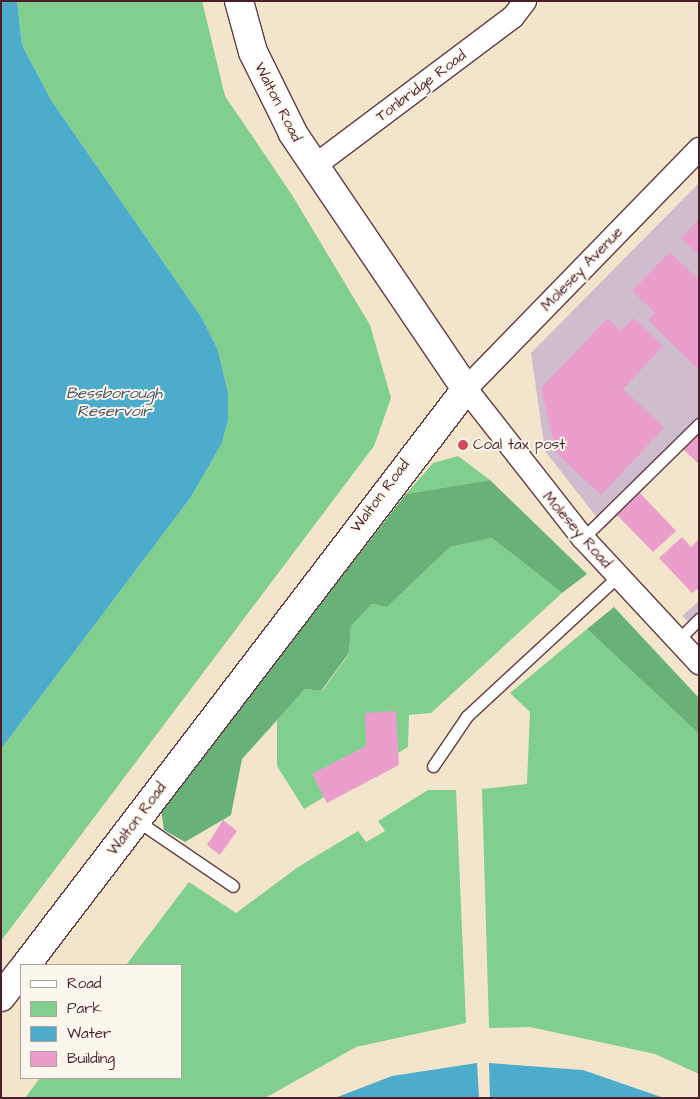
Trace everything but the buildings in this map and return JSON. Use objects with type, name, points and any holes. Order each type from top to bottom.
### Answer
[{"type":"main road","name":"Walton Road","points":[[27,964],[466,389],[313,167],[267,84],[239,1]]},
{"type":"main road","points":[[1,998],[20,972]]},
{"type":"street","name":"Tonbridge Road","points":[[313,167],[513,17],[524,1]]},
{"type":"street","name":"Molesey Avenue","points":[[466,389],[699,149]]},
{"type":"street","name":"Molesey Road","points":[[466,389],[616,577],[699,663]]},
{"type":"lane","points":[[583,538],[699,424]]},
{"type":"lane","points":[[433,766],[467,716],[616,577]]},
{"type":"lane","points":[[678,640],[699,619]]},
{"type":"lane","points":[[136,820],[233,886]]},
{"type":"shaded area","points":[[699,183],[699,464],[683,449],[605,528],[545,451],[531,353]]},
{"type":"shaded area","points":[[699,601],[699,632],[682,616]]},
{"type":"green space","points":[[17,1],[202,1],[225,96],[292,195],[370,325],[391,398],[374,446],[1,941],[1,749],[191,497],[222,443],[228,420],[228,393],[218,350],[202,318],[51,100],[22,45]]},
{"type":"green space","points":[[458,456],[490,480],[406,494],[433,463]]},
{"type":"green space","points":[[490,480],[587,574],[562,593],[492,538],[450,547],[387,607],[372,604],[351,626],[349,653],[321,691],[305,689],[242,759],[231,815],[185,842],[164,830],[161,809],[406,494]]},
{"type":"green space","points":[[492,538],[562,593],[431,713],[409,715],[408,747],[304,809],[277,766],[277,720],[305,689],[322,691],[349,654],[351,626],[372,604],[387,607],[450,547]]},
{"type":"green space","points":[[614,607],[699,698],[699,734],[587,629]]},
{"type":"green space","points":[[587,629],[699,734],[699,1074],[655,1054],[530,1027],[489,1028],[482,789],[527,784],[530,712],[510,693]]},
{"type":"green space","points":[[428,790],[456,790],[466,1023],[356,1047],[265,1098],[25,1098],[39,1079],[182,1079],[182,964],[127,964],[189,882],[236,913],[298,867],[358,831],[366,842],[385,831],[378,821]]},
{"type":"water","name":"Bessborough Reservoir","points":[[1,1],[17,1],[22,45],[51,100],[202,318],[218,350],[228,393],[228,420],[222,443],[191,497],[1,749]]},
{"type":"water","points":[[477,1063],[479,1098],[335,1098],[392,1076]]},
{"type":"water","points":[[489,1063],[583,1070],[664,1098],[490,1098]]},
{"type":"place","name":"Coal tax post","points":[[463,445]]}]
